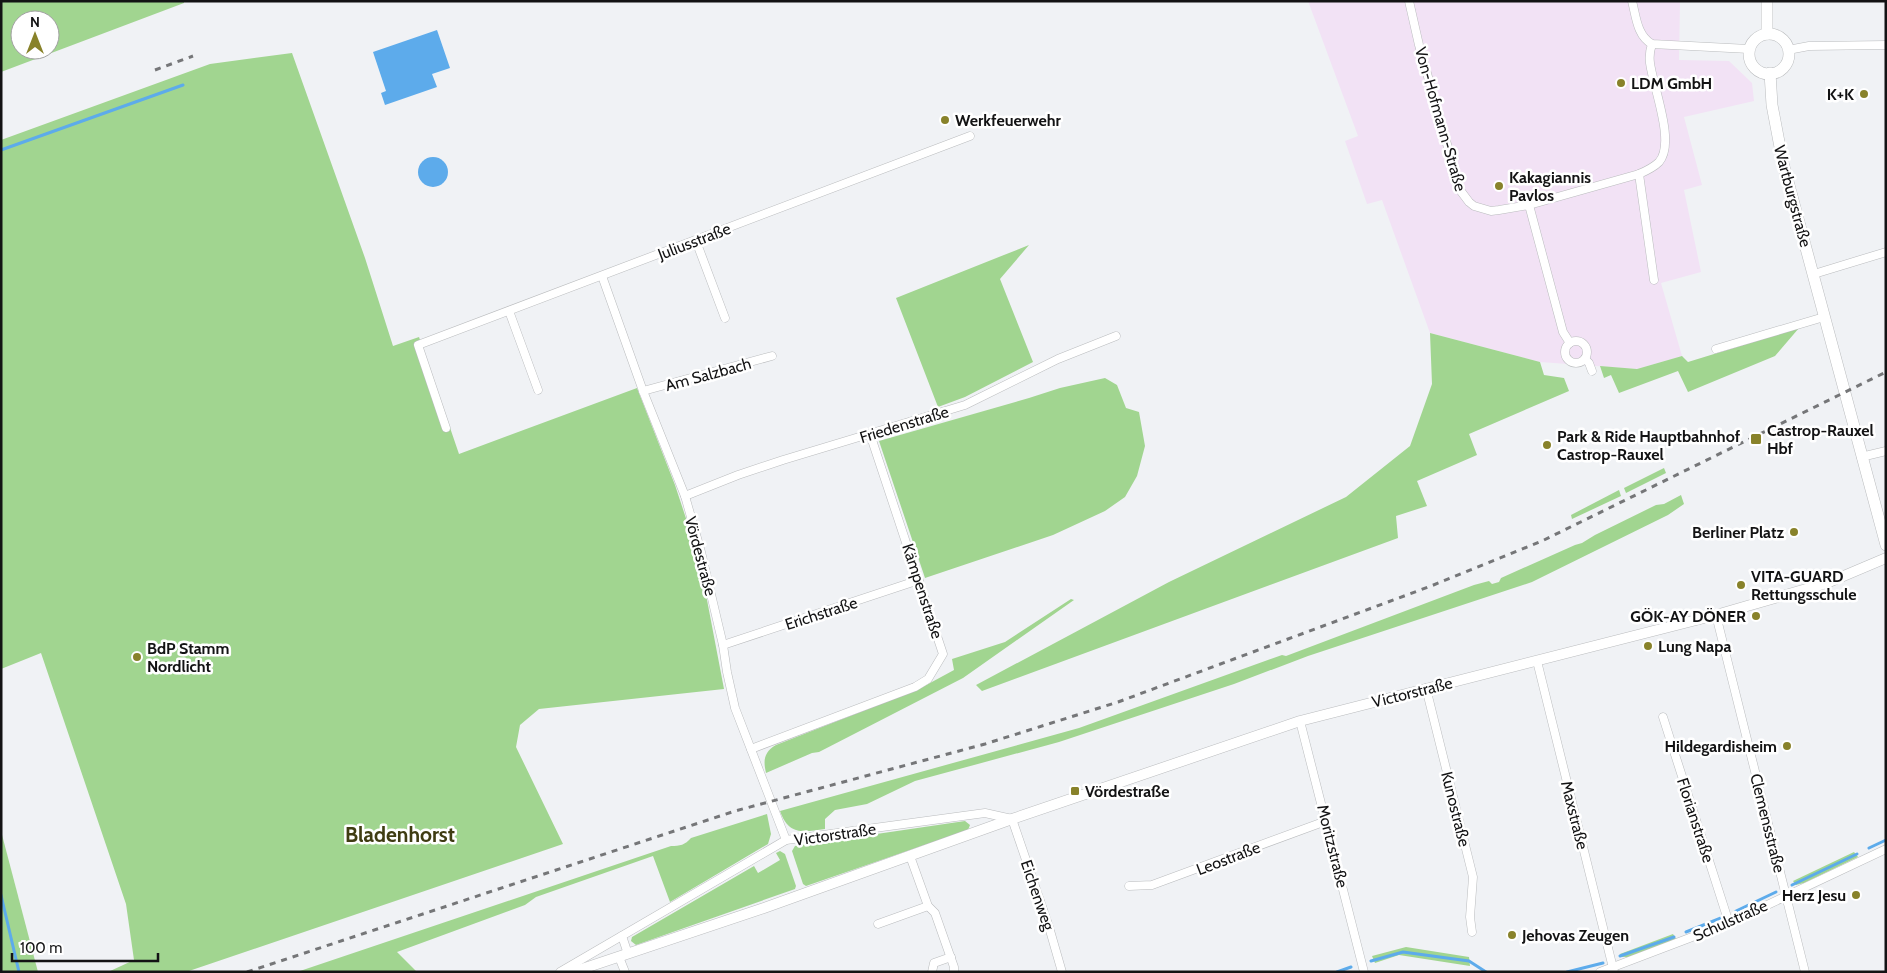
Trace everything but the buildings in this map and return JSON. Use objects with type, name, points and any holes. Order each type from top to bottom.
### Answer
[{"type":"main road","points":[[1767,1],[1767,34]]},
{"type":"main road","points":[[1767,34],[1776,35],[1783,39],[1788,50],[1788,60],[1783,68],[1770,73],[1759,71],[1749,56],[1749,49],[1756,38],[1767,34]]},
{"type":"main road","name":"Wartburgstraße","points":[[1770,73],[1772,105],[1778,138],[1861,457]]},
{"type":"main road","points":[[1861,457],[1886,545]]},
{"type":"street","name":"Von-Hofmann-Straße","points":[[1409,1],[1419,45],[1460,190],[1469,202],[1482,209],[1499,210],[1530,205],[1639,174],[1660,161],[1666,141],[1650,62],[1652,44]]},
{"type":"street","points":[[1632,1],[1641,34],[1645,40],[1652,44],[1749,49]]},
{"type":"street","points":[[1788,50],[1809,46],[1886,45]]},
{"type":"street","name":"Juliusstraße","points":[[446,428],[418,345],[970,136]]},
{"type":"street","points":[[1639,174],[1654,280]]},
{"type":"street","points":[[1530,205],[1563,332],[1570,343]]},
{"type":"street","points":[[696,241],[725,318]]},
{"type":"street","points":[[1814,274],[1886,252]]},
{"type":"street","name":"Vördestraße","points":[[602,276],[643,391],[685,496],[702,552],[735,708],[786,840]]},
{"type":"street","points":[[509,310],[538,390]]},
{"type":"street","points":[[1716,349],[1824,317]]},
{"type":"street","name":"Friedenstraße","points":[[685,496],[738,475],[965,405],[1058,360],[1116,336]]},
{"type":"street","points":[[1578,341],[1584,345],[1587,352],[1585,359],[1579,363],[1569,361],[1565,352],[1570,343],[1578,341]]},
{"type":"street","name":"Am Salzbach","points":[[643,391],[772,356]]},
{"type":"street","points":[[1585,359],[1592,371]]},
{"type":"street","name":"Kämpenstraße","points":[[751,749],[915,687],[928,679],[943,654],[870,434]]},
{"type":"street","points":[[1861,457],[1886,451]]},
{"type":"street","name":"Victorstraße","points":[[573,972],[624,956],[1012,819],[1300,721],[1716,615],[1839,579],[1886,558]]},
{"type":"street","name":"Erichstraße","points":[[723,645],[919,580]]},
{"type":"street","name":"Clemensstraße","points":[[1716,615],[1806,972]]},
{"type":"street","name":"Maxstraße","points":[[1537,662],[1614,970]]},
{"type":"street","name":"Kunostraße","points":[[1426,688],[1473,877],[1470,917],[1472,932]]},
{"type":"street","name":"Florianstraße","points":[[1662,717],[1729,923]]},
{"type":"street","name":"Moritzstraße","points":[[1300,721],[1364,972]]},
{"type":"street","name":"Victorstraße","points":[[560,972],[786,840],[985,814],[1012,819]]},
{"type":"street","name":"Eichenweg","points":[[1012,819],[1049,927],[1062,972]]},
{"type":"street","name":"Leostraße","points":[[1129,886],[1152,885],[1326,821]]},
{"type":"street","name":"Schulstraße","points":[[1600,972],[1614,970],[1729,923],[1886,849]]},
{"type":"street","points":[[910,856],[928,906],[935,912],[951,957],[954,972]]},
{"type":"street","points":[[878,924],[928,906]]},
{"type":"street","points":[[622,936],[625,972]]},
{"type":"street","points":[[932,972],[934,963],[951,957]]},
{"type":"shaded area","points":[[1308,1],[1680,1],[1679,60],[1729,61],[1752,83],[1754,101],[1684,117],[1702,185],[1684,190],[1701,272],[1661,283],[1682,356],[1637,369],[1540,362],[1430,333],[1382,200],[1367,204],[1345,141],[1358,136]]},
{"type":"green space","points":[[1,1],[184,1],[184,3],[60,50],[60,10],[10,10],[10,60],[33,60],[1,72]]},
{"type":"green space","points":[[292,53],[365,258],[393,346],[419,337],[459,454],[637,388],[675,485],[699,558],[724,689],[539,709],[520,725],[516,747],[563,844],[186,972],[108,972],[134,960],[126,904],[41,653],[1,669],[1,140],[210,64]]},
{"type":"green space","points":[[1029,245],[1000,279],[1033,362],[965,397],[938,407],[896,298]]},
{"type":"green space","points":[[1799,328],[1775,356],[1688,392],[1678,371],[1619,393],[1611,375],[1604,378],[1600,366],[1637,369],[1682,356],[1688,362]]},
{"type":"green space","points":[[1430,333],[1540,362],[1544,375],[1564,378],[1569,391],[1469,434],[1477,455],[1417,481],[1427,506],[1396,516],[1398,538],[982,691],[976,685],[1169,582],[1346,497],[1410,446],[1432,384]]},
{"type":"green space","points":[[1105,378],[1117,385],[1126,408],[1139,412],[1145,446],[1137,476],[1125,497],[1105,511],[1053,535],[925,578],[879,441],[1060,388]]},
{"type":"green space","points":[[1664,468],[1666,473],[1626,493],[1624,488]]},
{"type":"green space","points":[[1619,490],[1621,496],[1572,519],[1571,515]]},
{"type":"green space","points":[[1681,495],[1684,504],[1668,515],[1532,582],[1308,656],[1234,684],[1059,742],[915,781],[867,804],[835,810],[825,819],[825,829],[803,831],[792,828],[788,825],[780,811],[1079,728],[1282,655],[1286,656],[1474,585],[1489,581],[1492,584],[1499,582],[1501,578],[1582,543],[1656,505],[1664,504]]},
{"type":"green space","points":[[1071,599],[1074,600],[963,678],[819,752],[812,753],[766,773],[765,757],[769,750],[776,745],[919,689],[954,670],[952,659],[1005,642]]},
{"type":"green space","points":[[767,814],[771,834],[768,844],[670,902],[653,856],[536,897],[525,905],[397,952],[417,972],[297,972],[671,846],[682,845],[691,838]]},
{"type":"green space","points":[[965,821],[970,825],[968,830],[806,886],[803,884],[792,851],[795,846]]},
{"type":"green space","points":[[1,831],[38,972],[1,972]]},
{"type":"green space","points":[[780,851],[785,854],[796,886],[795,889],[636,945],[631,941],[632,937],[754,866],[758,873],[780,860],[776,853]]},
{"type":"green space","points":[[1854,852],[1858,857],[1804,883],[1796,885],[1793,881]]},
{"type":"green space","points":[[1673,934],[1676,939],[1629,957],[1622,957],[1620,954]]},
{"type":"green space","points":[[1406,947],[1469,957],[1470,966],[1399,955],[1375,963],[1372,956]]},
{"type":"water","points":[[437,30],[450,68],[432,74],[437,87],[385,105],[381,93],[386,91],[373,52]]},
{"type":"water","points":[[433,157],[444,161],[448,172],[444,183],[433,187],[422,183],[418,172],[422,161]]},
{"type":"waterway","points":[[1,150],[183,85]]},
{"type":"waterway","points":[[1869,848],[1886,840]]},
{"type":"waterway","points":[[1792,885],[1857,854]]},
{"type":"waterway","points":[[1736,911],[1776,892]]},
{"type":"waterway","points":[[1,895],[19,972]]},
{"type":"waterway","points":[[1686,932],[1721,918]]},
{"type":"waterway","points":[[1620,956],[1674,937]]},
{"type":"waterway","points":[[1371,961],[1403,952],[1469,961],[1486,972]]},
{"type":"waterway","points":[[1567,972],[1603,963]]},
{"type":"waterway","points":[[1337,972],[1351,967]]},
{"type":"railway","points":[[155,70],[193,56]]},
{"type":"railway","points":[[247,972],[735,811],[985,744],[1118,702],[1431,586],[1542,541],[1886,372]]},
{"type":"place","name":"LDM GmbH","points":[[1621,83]]},
{"type":"place","name":"K+K","points":[[1864,94]]},
{"type":"place","name":"Werkfeuerwehr","points":[[945,120]]},
{"type":"place","name":"Kakagiannis Pavlos","points":[[1499,186]]},
{"type":"place","name":"Castrop-Rauxel Hbf","points":[[1756,439]]},
{"type":"place","name":"Park & Ride Hauptbahnhof Castrop-Rauxel","points":[[1547,445]]},
{"type":"place","name":"Berliner Platz","points":[[1794,532]]},
{"type":"place","name":"VITA-GUARD Rettungsschule","points":[[1741,585]]},
{"type":"place","name":"GÖK-AY DÖNER","points":[[1756,616]]},
{"type":"place","name":"Lung Napa","points":[[1648,646]]},
{"type":"place","name":"BdP Stamm Nordlicht","points":[[137,657]]},
{"type":"place","name":"Hildegardisheim","points":[[1787,746]]},
{"type":"place","name":"Vördestraße","points":[[1075,791]]},
{"type":"place","name":"Herz Jesu","points":[[1856,895]]},
{"type":"place","name":"Jehovas Zeugen","points":[[1512,935]]},
{"type":"district","name":"Bladenhorst","points":[[400,835]]}]
